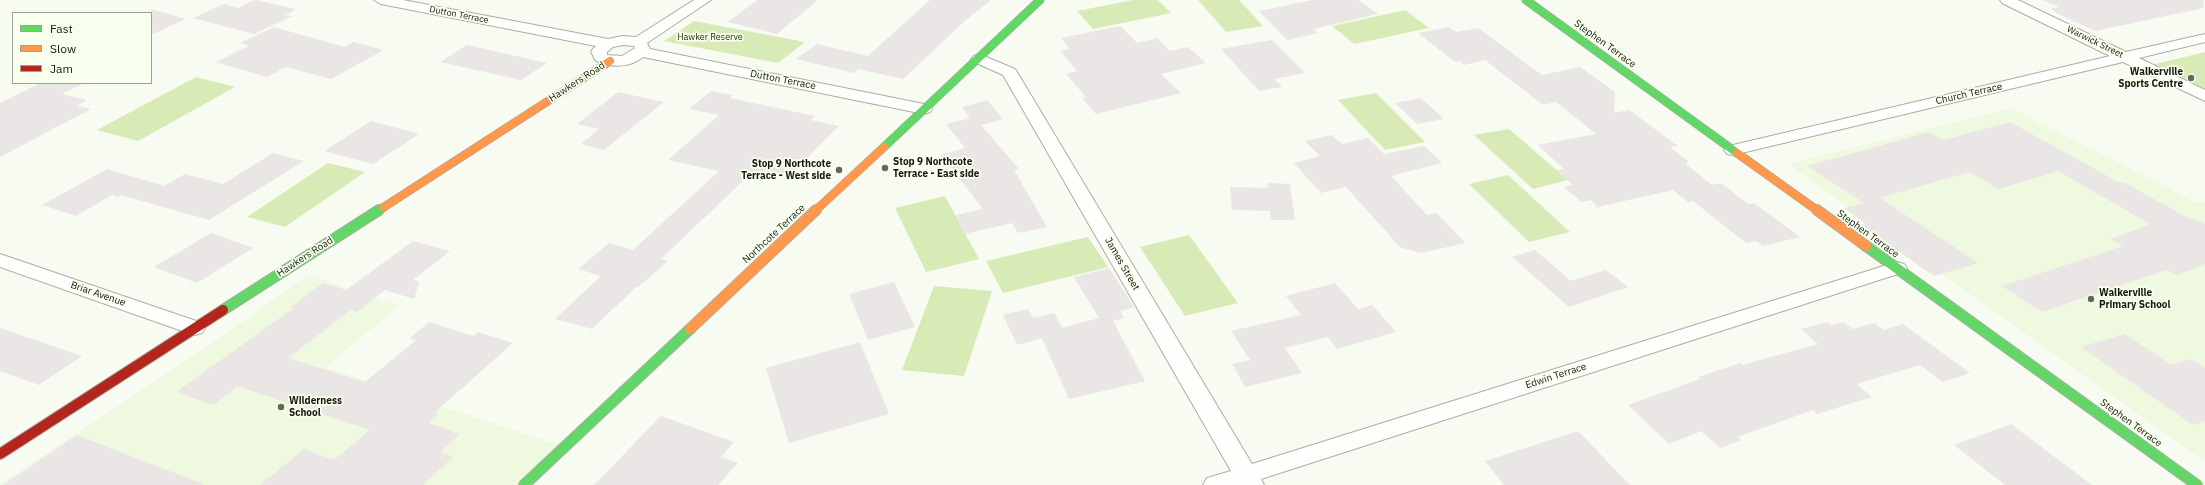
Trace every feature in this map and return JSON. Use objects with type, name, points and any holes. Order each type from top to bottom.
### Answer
[{"type":"main road","name":"Northcote Terrace","points":[[524,485],[979,59],[1040,0]]},
{"type":"main road","name":"Stephen Terrace","points":[[1526,0],[2197,485]]},
{"type":"main road","name":"Hawkers Road","points":[[0,454],[610,61]]},
{"type":"street","name":"Dutton Terrace","points":[[381,0],[608,44],[628,40],[640,47],[924,109]]},
{"type":"street","points":[[608,44],[599,50],[598,54],[604,60],[610,61],[631,58],[640,47],[704,0]]},
{"type":"street","name":"Warwick Street","points":[[2007,0],[2205,96]]},
{"type":"street","name":"Church Terrace","points":[[1733,150],[2205,38]]},
{"type":"street","name":"James Street","points":[[979,59],[1009,72],[1248,480]]},
{"type":"street","name":"Briar Avenue","points":[[0,260],[196,328]]},
{"type":"street","name":"Edwin Terrace","points":[[1215,485],[1248,480],[1897,268]]},
{"type":"shaded area","name":"Walkerville Primary School","points":[[2011,108],[2197,203],[2205,201],[2205,462],[1788,164]]},
{"type":"shaded area","name":"Wilderness School","points":[[308,275],[399,306],[325,367],[565,447],[524,485],[0,485],[231,330]]},
{"type":"green space","points":[[1133,0],[1158,0],[1171,13],[1093,29],[1077,11]]},
{"type":"green space","points":[[1198,0],[1239,0],[1263,26],[1226,32]]},
{"type":"green space","points":[[1405,10],[1429,28],[1354,44],[1332,26]]},
{"type":"green space","name":"Hawker Reserve","points":[[694,21],[805,42],[778,63],[664,41]]},
{"type":"green space","name":"Walkerville Sports Centre","points":[[2205,52],[2205,91],[2151,65]]},
{"type":"green space","points":[[196,77],[235,87],[138,141],[97,130]]},
{"type":"green space","points":[[1376,93],[1425,142],[1385,150],[1338,100]]},
{"type":"green space","points":[[1509,129],[1568,180],[1533,189],[1474,135]]},
{"type":"green space","points":[[328,163],[365,172],[285,227],[247,217]]},
{"type":"green space","points":[[1508,175],[1570,232],[1529,242],[1469,184]]},
{"type":"green space","points":[[945,196],[979,259],[926,272],[895,208]]},
{"type":"green space","points":[[1189,235],[1238,303],[1185,316],[1140,247]]},
{"type":"green space","points":[[1088,237],[1108,267],[1003,293],[986,261]]},
{"type":"green space","points":[[934,286],[992,291],[964,376],[902,370]]},
{"type":"building","points":[[255,0],[296,9],[285,15],[292,16],[254,34],[193,18],[224,4],[238,8]]},
{"type":"building","points":[[757,0],[818,0],[777,34],[728,22]]},
{"type":"building","points":[[930,0],[991,0],[966,20],[903,79],[858,69],[854,73],[796,59],[817,44],[868,56]]},
{"type":"building","points":[[1313,0],[1359,0],[1378,14],[1313,29],[1318,33],[1287,40],[1259,11]]},
{"type":"building","points":[[2043,0],[2203,0],[2204,8],[2095,31],[2058,14],[2051,9],[2059,7]]},
{"type":"building","points":[[151,9],[186,19],[152,35]]},
{"type":"building","points":[[1120,26],[1137,43],[1157,38],[1170,51],[1188,47],[1206,63],[1161,74],[1181,93],[1096,114],[1082,98],[1086,97],[1066,74],[1077,71],[1060,51],[1070,49],[1061,38]]},
{"type":"building","points":[[274,27],[345,47],[353,42],[384,50],[331,79],[286,67],[267,77],[216,62],[249,46],[240,43]]},
{"type":"building","points":[[1449,27],[1456,32],[1478,28],[1542,75],[1580,67],[1615,92],[1614,113],[1629,110],[1678,146],[1670,147],[1688,161],[1686,164],[1712,185],[1721,183],[1748,204],[1754,203],[1800,237],[1763,246],[1756,241],[1746,243],[1693,201],[1688,202],[1673,190],[1598,207],[1591,200],[1581,202],[1564,187],[1573,185],[1557,170],[1564,169],[1538,145],[1596,134],[1556,102],[1543,105],[1485,60],[1464,65],[1460,61],[1455,62],[1418,33]]},
{"type":"building","points":[[1272,40],[1305,73],[1274,79],[1282,87],[1259,91],[1221,49]]},
{"type":"building","points":[[467,45],[547,63],[521,80],[440,62]]},
{"type":"building","points":[[39,84],[82,84],[62,94],[87,100],[77,106],[91,109],[0,157],[0,103]]},
{"type":"building","points":[[711,91],[732,95],[730,98],[815,116],[811,120],[839,126],[790,175],[766,170],[755,180],[746,178],[661,259],[668,261],[638,287],[636,287],[592,329],[555,319],[601,276],[578,269],[609,243],[633,250],[719,171],[668,160],[719,115],[689,109]]},
{"type":"building","points":[[618,92],[664,102],[604,150],[581,144],[599,129],[577,124]]},
{"type":"building","points":[[1421,98],[1444,119],[1417,124],[1395,103]]},
{"type":"building","points":[[987,100],[1003,119],[981,125],[1019,169],[1014,170],[1047,227],[1018,233],[1012,223],[965,234],[956,215],[983,209],[941,155],[965,148],[946,124],[970,118],[962,107]]},
{"type":"building","points":[[371,121],[419,134],[373,164],[324,151]]},
{"type":"building","points":[[2010,122],[2120,183],[2123,182],[2190,219],[2193,218],[2205,224],[2205,264],[2177,275],[2166,270],[2042,312],[2002,286],[2123,246],[2111,239],[2150,224],[2058,171],[1999,189],[1970,172],[1869,201],[1880,198],[1978,263],[1934,276],[1861,225],[1866,224],[1844,208],[1864,203],[1807,166],[1929,132],[1943,140]]},
{"type":"building","points":[[1332,135],[1342,144],[1368,138],[1384,154],[1424,146],[1442,163],[1391,176],[1427,215],[1437,213],[1465,243],[1421,253],[1400,247],[1346,187],[1321,193],[1294,163],[1320,156],[1305,141]]},
{"type":"building","points":[[273,153],[304,161],[209,220],[121,195],[118,197],[112,195],[76,216],[42,205],[107,169],[164,186],[185,174],[223,184]]},
{"type":"building","points":[[1269,183],[1290,184],[1295,220],[1271,220],[1270,211],[1232,210],[1230,187],[1267,188]]},
{"type":"building","points":[[211,233],[253,248],[197,283],[154,267]]},
{"type":"building","points":[[413,241],[450,251],[413,280],[419,282],[414,299],[385,290],[357,312],[351,310],[288,358],[365,382],[416,340],[410,338],[429,322],[473,336],[478,332],[513,343],[434,413],[438,414],[429,423],[460,434],[440,452],[453,457],[423,485],[260,485],[304,449],[334,460],[370,430],[237,386],[214,405],[176,392],[294,308],[290,307],[323,283],[346,290]]},
{"type":"building","points":[[1535,250],[1571,281],[1606,270],[1628,287],[1569,307],[1512,257]]},
{"type":"building","points":[[1109,268],[1134,307],[1120,311],[1124,318],[1113,321],[1145,381],[1069,399],[1042,338],[1017,345],[1003,315],[1028,309],[1033,318],[1054,313],[1062,328],[1099,318],[1074,277]]},
{"type":"building","points":[[894,282],[915,327],[868,340],[849,294]]},
{"type":"building","points":[[1335,283],[1358,309],[1372,305],[1396,332],[1337,349],[1328,337],[1285,348],[1302,373],[1245,387],[1232,364],[1250,360],[1231,331],[1301,315],[1286,296]]},
{"type":"building","points":[[1827,322],[1831,325],[1843,322],[1853,329],[1874,323],[1884,330],[1903,324],[1970,373],[1943,382],[1920,365],[1857,384],[1872,397],[1817,414],[1813,410],[1737,437],[1741,440],[1721,448],[1701,431],[1669,444],[1628,405],[1700,379],[1698,377],[1740,363],[1742,365],[1818,344],[1801,329]]},
{"type":"building","points":[[0,328],[82,356],[39,385],[0,371]]},
{"type":"building","points":[[2125,334],[2172,365],[2191,359],[2205,368],[2205,421],[2193,425],[2081,347]]},
{"type":"building","points":[[860,342],[889,414],[789,443],[766,368]]},
{"type":"building","points":[[661,416],[734,442],[721,457],[738,463],[718,485],[594,485]]},
{"type":"building","points":[[2011,424],[2092,485],[2005,485],[1954,445]]},
{"type":"building","points":[[1578,431],[1630,485],[1504,485],[1485,461]]},
{"type":"building","points":[[77,435],[203,484],[203,485],[3,485]]},
{"type":"traffic: fast","points":[[884,147],[1040,0]]},
{"type":"traffic: fast","points":[[1526,0],[1737,153]]},
{"type":"traffic: fast","points":[[223,310],[384,207]]},
{"type":"traffic: fast","points":[[1866,246],[2197,485]]},
{"type":"traffic: fast","points":[[524,485],[690,329]]},
{"type":"traffic: slow","points":[[384,207],[610,61]]},
{"type":"traffic: slow","points":[[690,329],[884,147]]},
{"type":"traffic: slow","points":[[1737,153],[1866,246]]},
{"type":"traffic: jam","points":[[0,454],[223,310]]},
{"type":"place","name":"Walkerville Sports Centre","points":[[2191,78]]},
{"type":"place","name":"Stop 9 Northcote Terrace - East side","points":[[885,168]]},
{"type":"place","name":"Stop 9 Northcote Terrace - West side","points":[[839,170]]},
{"type":"place","name":"Walkerville Primary School","points":[[2091,299]]},
{"type":"place","name":"Wilderness School","points":[[281,407]]}]
